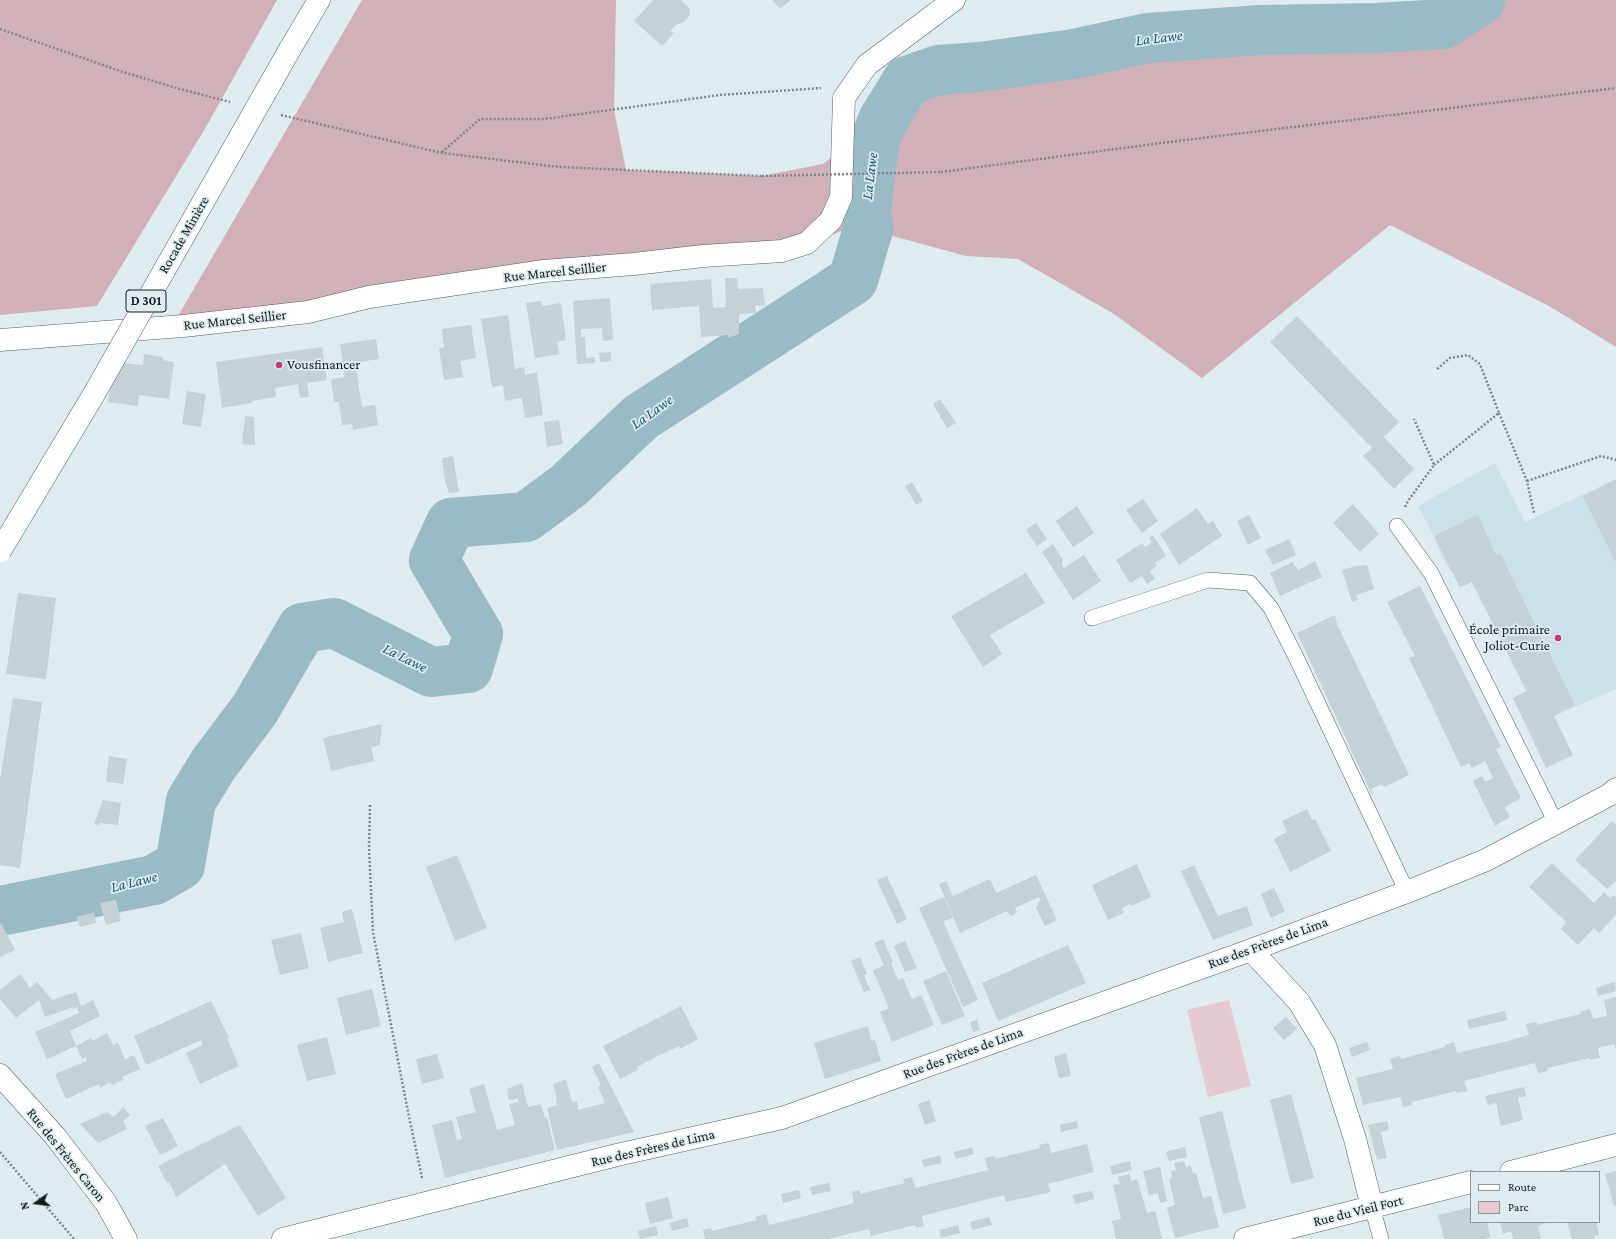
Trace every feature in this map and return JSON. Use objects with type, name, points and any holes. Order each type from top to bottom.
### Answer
[{"type":"main road","name":"Rocade Minière","points":[[0,552],[98,387],[319,0]]},
{"type":"main road","name":"Rue Marcel Seillier","points":[[0,340],[183,326],[308,312],[369,297],[544,271],[634,264],[703,256],[782,251],[807,244],[831,220],[841,197],[844,98],[867,65],[954,0]]},
{"type":"main road","name":"Rue des Frères de Lima","points":[[283,1239],[431,1203],[616,1155],[782,1118],[1251,950],[1407,892],[1486,860],[1609,795],[1616,789]]},
{"type":"main road","points":[[1251,950],[1300,1002],[1325,1045],[1355,1139],[1372,1207]]},
{"type":"main road","name":"Rue des Frères Caron","points":[[0,1075],[55,1136],[106,1202],[126,1239]]},
{"type":"main road","points":[[1515,1171],[1616,1145]]},
{"type":"main road","name":"Rue du Vieil Fort","points":[[1245,1239],[1470,1182]]},
{"type":"lane","points":[[1397,526],[1431,573],[1556,823]]},
{"type":"lane","points":[[1092,618],[1208,580],[1250,583],[1271,608],[1288,641],[1407,892]]},
{"type":"lane","points":[[1372,1207],[1381,1239]]},
{"type":"path","points":[[0,28],[123,72],[180,89],[232,102]]},
{"type":"path","points":[[442,153],[480,119],[544,120],[720,96],[853,84]]},
{"type":"path","points":[[276,114],[442,153],[559,167],[762,176],[940,172],[1185,140],[1616,88]]},
{"type":"path","points":[[1436,370],[1450,358],[1468,355],[1480,364],[1527,480],[1534,513]]},
{"type":"path","points":[[1397,526],[1408,501],[1434,465],[1499,413]]},
{"type":"path","points":[[1414,419],[1434,465]]},
{"type":"path","points":[[1527,480],[1601,456],[1616,460]]},
{"type":"path","points":[[370,805],[369,848],[373,932],[407,1106],[422,1176],[431,1203]]},
{"type":"path","points":[[0,1152],[74,1239]]},
{"type":"shaded area","points":[[0,0],[277,0],[206,127],[97,306],[0,315]]},
{"type":"shaded area","points":[[362,0],[616,0],[614,110],[626,170],[762,176],[823,164],[842,149],[874,143],[883,120],[907,81],[939,70],[980,67],[1074,54],[1148,38],[1261,30],[1377,28],[1443,24],[1480,0],[1616,0],[1616,347],[1549,306],[1390,225],[1202,378],[1114,314],[1018,259],[966,256],[856,226],[807,243],[304,303],[178,316]]},
{"type":"shaded area","name":"École primaire Joliot-Curie","points":[[1495,463],[1525,522],[1616,479],[1616,689],[1528,729],[1513,698],[1526,691],[1472,582],[1460,587],[1441,554],[1434,536],[1418,506]]},
{"type":"green space","points":[[1229,1000],[1251,1086],[1208,1097],[1187,1010]]},
{"type":"building","points":[[653,0],[681,0],[690,9],[690,15],[683,23],[677,24],[670,31],[674,33],[662,46],[634,21]]},
{"type":"building","points":[[772,0],[791,0],[780,9]]},
{"type":"building","points":[[725,278],[737,278],[738,289],[763,288],[765,305],[755,306],[756,313],[739,314],[739,334],[728,338],[728,335],[701,337],[699,306],[652,310],[650,284],[711,279],[713,308],[726,307]]},
{"type":"building","points":[[610,298],[613,340],[603,341],[602,328],[581,329],[581,337],[585,337],[586,358],[595,357],[595,363],[577,364],[573,301]]},
{"type":"building","points":[[541,301],[542,306],[561,303],[566,340],[557,342],[559,354],[535,358],[526,303]]},
{"type":"building","points":[[508,315],[515,369],[524,367],[525,375],[537,372],[543,415],[525,418],[522,398],[505,401],[503,385],[492,387],[481,319]]},
{"type":"building","points":[[1297,316],[1399,422],[1384,437],[1414,469],[1394,489],[1363,456],[1372,448],[1270,342]]},
{"type":"building","points":[[471,325],[476,358],[460,361],[463,377],[444,380],[439,348],[444,347],[442,329]]},
{"type":"building","points":[[376,339],[379,359],[353,363],[353,368],[356,367],[362,407],[375,405],[378,425],[353,430],[352,424],[342,425],[339,402],[334,402],[331,379],[345,377],[340,344]]},
{"type":"building","points":[[322,347],[327,380],[307,383],[309,397],[300,398],[298,384],[275,388],[276,397],[222,408],[216,362]]},
{"type":"building","points":[[611,352],[611,361],[600,362],[599,353]]},
{"type":"building","points":[[144,354],[163,357],[163,360],[174,362],[169,399],[139,395],[138,406],[108,402],[113,365],[124,366],[124,363],[143,365]]},
{"type":"building","points":[[187,391],[206,394],[201,427],[182,424]]},
{"type":"building","points":[[940,399],[956,423],[947,428],[933,404]]},
{"type":"building","points":[[245,416],[254,417],[255,445],[242,444]]},
{"type":"building","points":[[559,420],[563,444],[547,447],[544,422]]},
{"type":"building","points":[[453,456],[459,492],[449,493],[445,481],[442,458]]},
{"type":"building","points":[[1616,479],[1616,563],[1583,496]]},
{"type":"building","points":[[912,482],[923,501],[916,505],[905,486]]},
{"type":"building","points":[[1143,499],[1158,521],[1142,533],[1126,510]]},
{"type":"building","points":[[1353,504],[1379,534],[1360,552],[1333,523]]},
{"type":"building","points":[[1077,506],[1094,533],[1073,547],[1056,521]]},
{"type":"building","points":[[1197,508],[1208,524],[1213,521],[1222,536],[1179,565],[1160,534]]},
{"type":"building","points":[[1249,515],[1261,538],[1248,545],[1237,521]]},
{"type":"building","points":[[1478,515],[1496,555],[1500,553],[1575,705],[1554,716],[1573,755],[1546,768],[1513,698],[1527,691],[1472,582],[1460,587],[1434,536]]},
{"type":"building","points":[[1036,523],[1047,539],[1037,546],[1026,530]]},
{"type":"building","points":[[1153,535],[1166,556],[1155,563],[1157,566],[1150,571],[1155,579],[1147,584],[1142,576],[1130,583],[1116,560],[1142,543],[1145,547],[1152,542],[1149,538]]},
{"type":"building","points":[[1289,539],[1296,555],[1273,565],[1265,550]]},
{"type":"building","points":[[1053,544],[1063,560],[1062,564],[1064,568],[1084,555],[1101,581],[1073,600],[1042,552]]},
{"type":"building","points":[[1315,561],[1322,577],[1280,596],[1270,573],[1292,562],[1298,570]]},
{"type":"building","points":[[1367,565],[1374,589],[1356,595],[1358,600],[1352,602],[1342,570]]},
{"type":"building","points":[[1026,573],[1045,603],[990,635],[1002,654],[983,667],[951,616]]},
{"type":"building","points":[[1420,586],[1501,747],[1496,749],[1521,798],[1505,807],[1510,817],[1495,826],[1473,781],[1482,776],[1485,782],[1493,778],[1485,761],[1472,768],[1469,763],[1461,767],[1409,658],[1415,656],[1387,602]]},
{"type":"building","points":[[18,593],[56,598],[46,679],[6,674]]},
{"type":"building","points":[[1335,615],[1337,624],[1409,775],[1384,787],[1382,784],[1371,789],[1372,795],[1297,633]]},
{"type":"building","points":[[13,698],[42,702],[20,868],[0,865],[0,780]]},
{"type":"building","points":[[382,724],[380,745],[371,747],[374,761],[331,771],[323,738]]},
{"type":"building","points":[[109,756],[127,759],[123,784],[106,782]]},
{"type":"building","points":[[103,800],[121,803],[118,825],[100,823],[100,825],[94,824]]},
{"type":"building","points":[[1307,809],[1312,820],[1315,819],[1331,851],[1290,872],[1274,839],[1287,832],[1282,821]]},
{"type":"building","points":[[1612,821],[1616,825],[1616,881],[1607,889],[1575,860]]},
{"type":"building","points":[[457,855],[487,928],[455,941],[426,867]]},
{"type":"building","points":[[1552,863],[1594,903],[1604,892],[1610,898],[1614,895],[1616,897],[1616,915],[1599,933],[1594,928],[1578,945],[1561,929],[1566,922],[1529,887]]},
{"type":"building","points":[[1137,864],[1151,897],[1131,906],[1130,904],[1122,908],[1124,913],[1108,920],[1092,885]]},
{"type":"building","points":[[1194,865],[1218,916],[1247,906],[1253,925],[1213,940],[1181,871]]},
{"type":"building","points":[[1036,875],[1057,920],[1045,926],[1036,908],[1040,900],[1039,897],[1015,908],[1017,913],[1010,916],[1007,911],[960,933],[939,884],[946,881],[953,896],[990,879],[996,893]]},
{"type":"building","points":[[887,876],[907,919],[897,924],[877,880]]},
{"type":"building","points":[[1274,888],[1285,911],[1271,918],[1261,894]]},
{"type":"building","points":[[944,897],[953,918],[943,921],[978,1000],[963,1007],[919,908]]},
{"type":"building","points":[[116,900],[121,921],[106,925],[100,903]]},
{"type":"building","points":[[352,909],[363,953],[328,962],[320,928],[344,922],[342,912]]},
{"type":"building","points":[[94,912],[96,923],[80,927],[77,917]]},
{"type":"building","points":[[1,923],[15,950],[0,957],[0,924]]},
{"type":"building","points":[[301,933],[309,968],[280,975],[271,940]]},
{"type":"building","points":[[883,939],[893,962],[891,963],[898,980],[903,978],[912,999],[921,995],[934,1025],[892,1042],[880,1012],[889,1008],[873,971],[884,965],[874,943]]},
{"type":"building","points":[[905,941],[917,968],[905,972],[894,946]]},
{"type":"building","points":[[1068,945],[1086,983],[998,1021],[982,983]]},
{"type":"building","points":[[860,957],[867,974],[864,975],[870,990],[864,992],[851,961]]},
{"type":"building","points":[[946,971],[965,1016],[942,1025],[923,981]]},
{"type":"building","points":[[20,974],[30,988],[37,982],[52,1000],[76,992],[81,1006],[93,1000],[100,1016],[70,1031],[76,1046],[47,1059],[35,1032],[79,1013],[77,1007],[45,1017],[39,1000],[16,1018],[0,999],[0,990]]},
{"type":"building","points":[[1615,982],[1616,991],[1598,996],[1596,988]]},
{"type":"building","points":[[372,989],[381,1026],[346,1035],[337,998]]},
{"type":"building","points":[[1616,997],[1616,1050],[1614,1044],[1598,1048],[1600,1058],[1590,1060],[1590,1058],[1547,1068],[1548,1071],[1538,1073],[1535,1063],[1506,1070],[1464,1081],[1467,1091],[1457,1093],[1456,1091],[1412,1102],[1412,1105],[1403,1107],[1400,1097],[1363,1105],[1356,1078],[1393,1069],[1390,1059],[1400,1056],[1401,1059],[1445,1047],[1445,1045],[1454,1042],[1457,1053],[1500,1043],[1529,1035],[1526,1024],[1536,1022],[1537,1025],[1581,1014],[1580,1012],[1590,1009],[1593,1019],[1607,1016],[1604,1000]]},
{"type":"building","points":[[211,1001],[229,1038],[227,1039],[239,1066],[200,1084],[186,1053],[203,1045],[201,1040],[146,1065],[134,1036]]},
{"type":"building","points":[[681,1006],[698,1039],[680,1049],[679,1046],[658,1056],[637,1067],[638,1070],[620,1079],[603,1046]]},
{"type":"building","points":[[1505,1011],[1507,1020],[1469,1029],[1467,1020]]},
{"type":"building","points":[[1286,1017],[1297,1029],[1284,1040],[1273,1028]]},
{"type":"building","points":[[977,1020],[980,1030],[973,1032],[970,1022]]},
{"type":"building","points":[[868,1026],[871,1041],[875,1040],[881,1061],[825,1079],[814,1043]]},
{"type":"building","points":[[107,1033],[113,1045],[118,1043],[125,1059],[134,1055],[140,1069],[122,1077],[123,1080],[112,1085],[110,1082],[100,1088],[99,1084],[66,1099],[55,1074],[87,1061],[86,1057],[82,1059],[76,1046],[91,1038],[92,1041]]},
{"type":"building","points":[[327,1037],[336,1074],[307,1081],[297,1045]]},
{"type":"building","points":[[1367,1042],[1370,1050],[1352,1057],[1349,1048]]},
{"type":"building","points":[[1066,1053],[1071,1076],[1059,1078],[1054,1057]]},
{"type":"building","points":[[437,1054],[444,1078],[422,1084],[416,1059]]},
{"type":"building","points":[[599,1063],[634,1132],[557,1150],[547,1108],[557,1105],[557,1098],[553,1084],[566,1079],[572,1102],[577,1101],[578,1110],[605,1103],[598,1087],[601,1085],[592,1067]]},
{"type":"building","points":[[522,1083],[528,1107],[541,1104],[545,1118],[547,1117],[555,1150],[445,1178],[432,1125],[452,1120],[457,1140],[462,1139],[456,1117],[476,1112],[469,1089],[484,1084],[497,1130],[515,1125],[509,1104],[519,1102],[518,1098],[509,1100],[507,1089]]},
{"type":"building","points":[[1524,1087],[1526,1096],[1518,1098],[1523,1120],[1501,1126],[1496,1103],[1488,1105],[1485,1096]]},
{"type":"building","points":[[1291,1094],[1314,1178],[1291,1184],[1270,1100]]},
{"type":"building","points":[[929,1100],[936,1121],[925,1125],[918,1104]]},
{"type":"building","points":[[123,1107],[130,1115],[123,1121],[127,1129],[98,1143],[80,1124],[107,1112],[114,1117]]},
{"type":"building","points":[[1222,1111],[1246,1208],[1223,1214],[1199,1117]]},
{"type":"building","points":[[163,1118],[178,1146],[160,1155],[145,1126]]},
{"type":"building","points":[[1077,1121],[1078,1128],[1061,1132],[1060,1125]]},
{"type":"building","points":[[1387,1121],[1389,1130],[1381,1132],[1387,1158],[1377,1160],[1368,1125]]},
{"type":"building","points":[[240,1125],[286,1198],[258,1216],[225,1164],[176,1197],[169,1182],[167,1183],[158,1166]]},
{"type":"building","points":[[1049,1143],[1051,1153],[1087,1144],[1094,1172],[1048,1184],[1051,1192],[1006,1202],[1004,1195],[922,1216],[924,1226],[916,1228],[915,1225],[871,1236],[869,1229],[828,1239],[705,1239],[703,1230],[711,1228],[712,1231],[757,1220],[755,1217],[766,1214],[769,1225],[798,1218],[854,1203],[852,1192],[860,1190],[860,1194],[905,1183],[903,1179],[912,1177],[915,1188],[988,1170],[985,1158],[995,1156],[995,1159],[1040,1148],[1039,1145]]},
{"type":"building","points":[[972,1147],[974,1154],[956,1159],[954,1152]]},
{"type":"building","points":[[1185,1147],[1187,1157],[1169,1161],[1166,1152]]},
{"type":"building","points":[[940,1155],[942,1163],[924,1167],[922,1160]]},
{"type":"building","points":[[1130,1161],[1132,1170],[1112,1175],[1110,1166]]},
{"type":"building","points":[[1184,1161],[1186,1167],[1191,1166],[1193,1174],[1196,1173],[1203,1198],[1211,1196],[1219,1227],[1175,1238],[1167,1208],[1175,1205],[1169,1179],[1172,1178],[1171,1171],[1176,1170],[1174,1163]]},
{"type":"building","points":[[1160,1167],[1167,1201],[1160,1203],[1158,1193],[1149,1195],[1143,1171]]},
{"type":"building","points":[[1616,1171],[1616,1206],[1614,1206],[1605,1174]]},
{"type":"building","points":[[1130,1174],[1131,1181],[1137,1179],[1147,1213],[1155,1211],[1162,1239],[1116,1239],[1112,1221],[1121,1219],[1113,1185],[1120,1184],[1118,1177]]},
{"type":"building","points":[[829,1183],[831,1191],[812,1195],[810,1187]]},
{"type":"building","points":[[799,1190],[801,1198],[783,1203],[781,1194]]},
{"type":"building","points":[[1092,1191],[1094,1199],[1075,1204],[1073,1195]]},
{"type":"building","points":[[668,1197],[673,1218],[650,1224],[645,1203]]},
{"type":"building","points":[[1470,1207],[1470,1223],[1487,1223],[1490,1237],[1483,1239],[1444,1239],[1438,1215]]},
{"type":"building","points":[[989,1217],[992,1225],[972,1230],[970,1222]]},
{"type":"building","points":[[687,1218],[689,1227],[672,1231],[670,1223]]},
{"type":"building","points":[[1500,1223],[1546,1223],[1538,1226],[1541,1239],[1513,1239],[1511,1231],[1503,1234]]},
{"type":"building","points":[[1567,1223],[1596,1223],[1599,1235],[1594,1236],[1595,1239],[1572,1239]]},
{"type":"building","points":[[958,1225],[960,1233],[941,1238],[939,1230]]},
{"type":"building","points":[[656,1226],[658,1235],[640,1239],[638,1231]]},
{"type":"waterway","name":"La Lawe","points":[[0,911],[154,880],[180,865],[191,801],[213,765],[255,709],[302,628],[334,623],[431,672],[468,668],[478,634],[434,560],[451,523],[526,517],[568,486],[641,417],[853,280],[869,226],[865,217],[874,143],[883,120],[907,81],[939,70],[980,67],[1074,54],[1148,38],[1261,30],[1377,28],[1443,24],[1480,0]]},
{"type":"place","name":"Vousfinancer","points":[[279,365]]},
{"type":"place","name":"École primaire Joliot-Curie","points":[[1558,638]]}]
